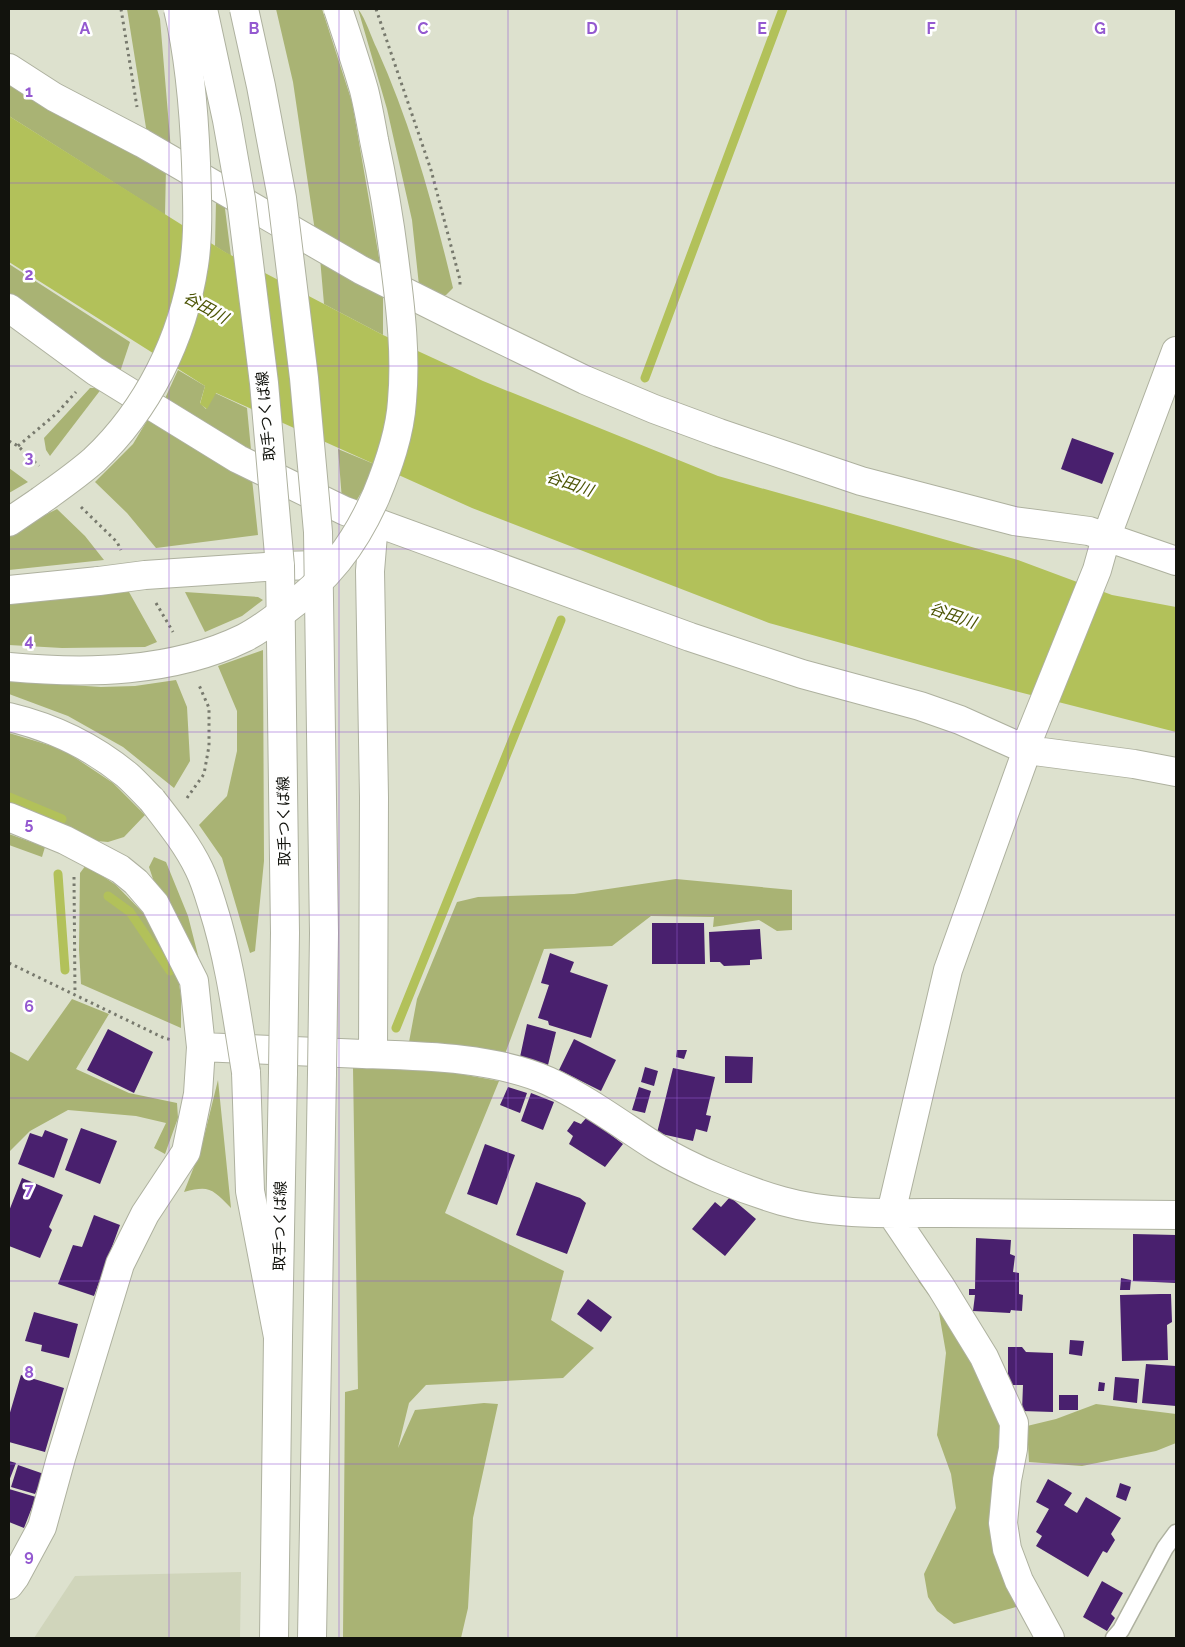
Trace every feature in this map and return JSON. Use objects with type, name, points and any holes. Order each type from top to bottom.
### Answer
[{"type":"main road","points":[[9,522],[40,501],[93,460],[134,414],[149,391],[169,351],[186,301],[194,264],[197,196],[190,79],[184,33],[178,9]]},
{"type":"main road","name":"取手つくば線","points":[[203,9],[227,120],[240,199],[264,383],[280,566],[285,932],[274,1638]]},
{"type":"main road","points":[[244,9],[282,198],[304,378],[318,532],[324,933],[312,1638]]},
{"type":"main road","points":[[9,667],[46,670],[122,669],[162,664],[204,654],[244,638],[304,597],[331,571],[352,544],[369,511],[382,481],[394,444],[402,404],[404,360],[400,301],[387,204],[364,91],[338,9]]},
{"type":"main road","points":[[9,68],[54,98],[142,143],[361,270],[585,380],[654,409],[719,433],[861,481],[1014,521],[1089,531],[1176,561]]},
{"type":"main road","points":[[9,308],[95,371],[238,459],[345,511],[690,637],[802,674],[920,706],[1029,743],[1176,772]]},
{"type":"main road","points":[[1050,1638],[1020,1582],[1007,1549],[1003,1523],[1014,1423],[984,1357],[891,1212],[948,970],[1029,743],[1097,570],[1106,538],[1176,351]]},
{"type":"main road","points":[[373,1054],[374,797],[370,571],[374,522]]},
{"type":"main road","points":[[9,590],[99,582],[145,575],[319,565]]},
{"type":"main road","points":[[9,717],[33,723],[73,740],[127,776],[152,800],[183,841],[200,870],[221,932],[232,986],[246,1072],[250,1191],[278,1337]]},
{"type":"main road","points":[[9,817],[73,844],[120,869],[136,882],[155,904],[194,981],[201,1047],[198,1094],[186,1152],[145,1214],[120,1264],[42,1527],[15,1578],[9,1585]]},
{"type":"main road","points":[[201,1047],[433,1057],[500,1066],[546,1080],[599,1108],[680,1160],[746,1189],[783,1201],[810,1206],[840,1211],[1176,1215]]},
{"type":"lane","points":[[1114,1638],[1121,1630],[1165,1548],[1176,1533]]},
{"type":"path","points":[[121,9],[142,143]]},
{"type":"path","points":[[376,9],[431,170],[460,280],[460,320]]},
{"type":"path","points":[[9,441],[18,446],[56,414],[95,371]]},
{"type":"path","points":[[73,844],[75,994]]},
{"type":"path","points":[[9,962],[164,1038],[201,1047]]},
{"type":"shaded area","points":[[127,9],[157,9],[160,19],[171,150],[147,134]]},
{"type":"shaded area","points":[[276,9],[322,9],[352,102],[381,269],[316,238],[293,82]]},
{"type":"shaded area","points":[[358,9],[366,23],[401,107],[421,167],[453,288],[446,295],[420,295],[412,220],[387,109]]},
{"type":"shaded area","points":[[9,81],[166,168],[165,215],[9,116]]},
{"type":"shaded area","points":[[216,201],[224,201],[231,256],[215,246]]},
{"type":"shaded area","points":[[320,258],[383,292],[383,335],[324,304]]},
{"type":"shaded area","points":[[9,264],[130,342],[119,375],[9,300]]},
{"type":"shaded area","points":[[178,370],[205,386],[200,403],[206,409],[215,393],[247,408],[252,460],[162,405]]},
{"type":"shaded area","points":[[90,388],[102,388],[50,456],[46,450],[44,438]]},
{"type":"shaded area","points":[[151,414],[252,479],[258,535],[156,548],[127,513],[95,482],[133,444]]},
{"type":"shaded area","points":[[338,449],[374,464],[367,483],[355,503],[342,500]]},
{"type":"shaded area","points":[[9,468],[28,482],[9,493]]},
{"type":"shaded area","points":[[57,509],[85,536],[104,560],[9,570],[9,533]]},
{"type":"shaded area","points":[[129,592],[157,642],[145,647],[62,648],[9,645],[9,602],[82,594]]},
{"type":"shaded area","points":[[185,592],[258,597],[263,600],[242,616],[205,632]]},
{"type":"shaded area","points":[[263,650],[264,861],[255,951],[250,953],[222,858],[199,825],[227,796],[237,751],[237,711],[218,666]]},
{"type":"shaded area","points":[[176,680],[187,707],[190,761],[174,788],[123,747],[68,716],[9,694],[9,681],[101,687],[135,686]]},
{"type":"shaded area","points":[[9,733],[62,749],[113,783],[145,815],[124,837],[108,842],[86,840],[9,805]]},
{"type":"shaded area","points":[[9,834],[45,847],[42,857],[9,845]]},
{"type":"shaded area","points":[[154,857],[166,862],[188,916],[202,971],[159,897],[149,867]]},
{"type":"shaded area","points":[[86,865],[116,885],[152,922],[177,971],[181,996],[181,1028],[81,984],[79,950],[80,873]]},
{"type":"shaded area","points":[[676,879],[792,890],[792,930],[777,931],[759,920],[713,927],[714,917],[651,916],[612,946],[544,949],[505,1054],[409,1042],[417,999],[457,902],[478,897],[574,894]]},
{"type":"shaded area","points":[[72,999],[109,1014],[76,1069],[129,1093],[177,1103],[178,1118],[165,1154],[154,1148],[166,1123],[136,1116],[68,1110],[30,1131],[9,1152],[9,1051],[28,1061]]},
{"type":"shaded area","points":[[353,1068],[433,1069],[499,1081],[445,1213],[564,1271],[551,1320],[594,1348],[563,1378],[426,1385],[409,1403],[398,1448],[415,1410],[484,1403],[498,1404],[473,1518],[468,1608],[461,1638],[343,1638],[345,1392],[358,1389]]},
{"type":"shaded area","points":[[218,1080],[231,1208],[210,1190],[200,1189],[184,1192],[201,1149]]},
{"type":"shaded area","points":[[918,1281],[930,1284],[999,1415],[1020,1606],[954,1624],[937,1611],[928,1597],[924,1574],[956,1508],[951,1474],[937,1435],[946,1353],[938,1307]]},
{"type":"shaded area","points":[[1096,1404],[1176,1414],[1176,1443],[1156,1451],[1082,1466],[1029,1462],[1027,1426],[1056,1419]]},
{"type":"shaded area","points":[[241,1572],[240,1638],[34,1638],[75,1576]]},
{"type":"water","name":"谷田川","points":[[9,116],[225,252],[383,335],[483,381],[718,476],[1018,560],[1112,595],[1176,607],[1176,732],[1011,690],[769,623],[472,508],[216,393],[207,409],[200,404],[205,386],[9,262]]},
{"type":"building","points":[[1072,438],[1114,453],[1102,484],[1061,469]]},
{"type":"building","points":[[652,923],[704,923],[705,964],[652,964]]},
{"type":"building","points":[[760,929],[762,959],[750,960],[750,965],[724,966],[720,962],[710,962],[709,932]]},
{"type":"building","points":[[550,953],[574,962],[570,972],[608,985],[591,1038],[549,1025],[548,1021],[538,1018],[549,985],[541,983]]},
{"type":"building","points":[[527,1024],[556,1032],[548,1065],[520,1057]]},
{"type":"building","points":[[108,1029],[153,1052],[134,1093],[87,1070]]},
{"type":"building","points":[[574,1039],[616,1060],[601,1091],[559,1070]]},
{"type":"building","points":[[677,1050],[687,1050],[684,1059],[676,1057]]},
{"type":"building","points":[[725,1056],[753,1057],[752,1083],[725,1083]]},
{"type":"building","points":[[645,1067],[658,1071],[654,1086],[641,1082]]},
{"type":"building","points":[[673,1068],[715,1077],[706,1115],[711,1116],[707,1132],[696,1129],[693,1141],[657,1133]]},
{"type":"building","points":[[508,1087],[527,1093],[520,1113],[500,1105]]},
{"type":"building","points":[[639,1087],[651,1091],[645,1113],[632,1110]]},
{"type":"building","points":[[531,1093],[554,1102],[543,1130],[521,1121]]},
{"type":"building","points":[[587,1117],[623,1144],[605,1167],[569,1144],[573,1136],[567,1131],[574,1121],[581,1124]]},
{"type":"building","points":[[81,1128],[117,1141],[100,1184],[65,1170]]},
{"type":"building","points":[[45,1130],[68,1139],[54,1178],[18,1164],[30,1133],[42,1137]]},
{"type":"building","points":[[485,1144],[515,1155],[497,1205],[467,1194]]},
{"type":"building","points":[[22,1178],[63,1195],[49,1227],[52,1230],[40,1258],[9,1246],[9,1211]]},
{"type":"building","points":[[536,1182],[580,1198],[586,1203],[567,1254],[516,1235]]},
{"type":"building","points":[[730,1197],[756,1219],[725,1256],[692,1229],[715,1202],[721,1207]]},
{"type":"building","points":[[94,1215],[120,1225],[94,1296],[58,1284],[73,1245],[82,1247]]},
{"type":"building","points":[[1133,1234],[1176,1235],[1176,1283],[1133,1281]]},
{"type":"building","points":[[976,1238],[1011,1240],[1010,1254],[1015,1256],[1013,1272],[1019,1273],[1019,1294],[1023,1295],[1022,1311],[1011,1310],[1010,1313],[973,1311],[975,1295],[969,1295],[969,1289],[975,1289]]},
{"type":"building","points":[[1121,1278],[1131,1280],[1130,1290],[1120,1290]]},
{"type":"building","points":[[1171,1294],[1172,1322],[1167,1325],[1168,1360],[1122,1361],[1120,1295]]},
{"type":"building","points":[[588,1299],[612,1317],[601,1332],[577,1314]]},
{"type":"building","points":[[34,1312],[78,1324],[69,1358],[41,1351],[42,1345],[25,1341]]},
{"type":"building","points":[[1070,1340],[1084,1341],[1082,1356],[1069,1354]]},
{"type":"building","points":[[1008,1347],[1022,1347],[1026,1352],[1053,1353],[1053,1412],[1022,1411],[1023,1385],[1008,1385]]},
{"type":"building","points":[[1146,1364],[1176,1366],[1176,1406],[1142,1403]]},
{"type":"building","points":[[21,1375],[64,1388],[45,1452],[9,1442],[9,1416]]},
{"type":"building","points":[[1115,1377],[1139,1379],[1137,1403],[1113,1400]]},
{"type":"building","points":[[1099,1382],[1105,1383],[1104,1391],[1098,1391]]},
{"type":"building","points":[[1059,1395],[1078,1395],[1078,1410],[1059,1410]]},
{"type":"building","points":[[9,1461],[16,1463],[9,1481]]},
{"type":"building","points":[[18,1465],[44,1474],[35,1494],[11,1487]]},
{"type":"building","points":[[1048,1479],[1072,1493],[1064,1505],[1077,1513],[1086,1497],[1121,1518],[1111,1534],[1115,1540],[1107,1553],[1103,1551],[1088,1577],[1036,1546],[1042,1536],[1036,1532],[1049,1509],[1036,1502]]},
{"type":"building","points":[[1120,1483],[1131,1487],[1126,1501],[1116,1497]]},
{"type":"building","points":[[9,1489],[36,1497],[24,1528],[9,1522]]},
{"type":"building","points":[[1102,1581],[1123,1593],[1111,1614],[1115,1618],[1107,1631],[1083,1617]]},
{"type":"waterway","points":[[645,378],[783,9]]},
{"type":"waterway","points":[[396,1028],[561,620]]},
{"type":"waterway","points":[[9,797],[62,819]]},
{"type":"waterway","points":[[58,874],[65,970]]},
{"type":"waterway","points":[[108,896],[130,912],[170,971]]}]
